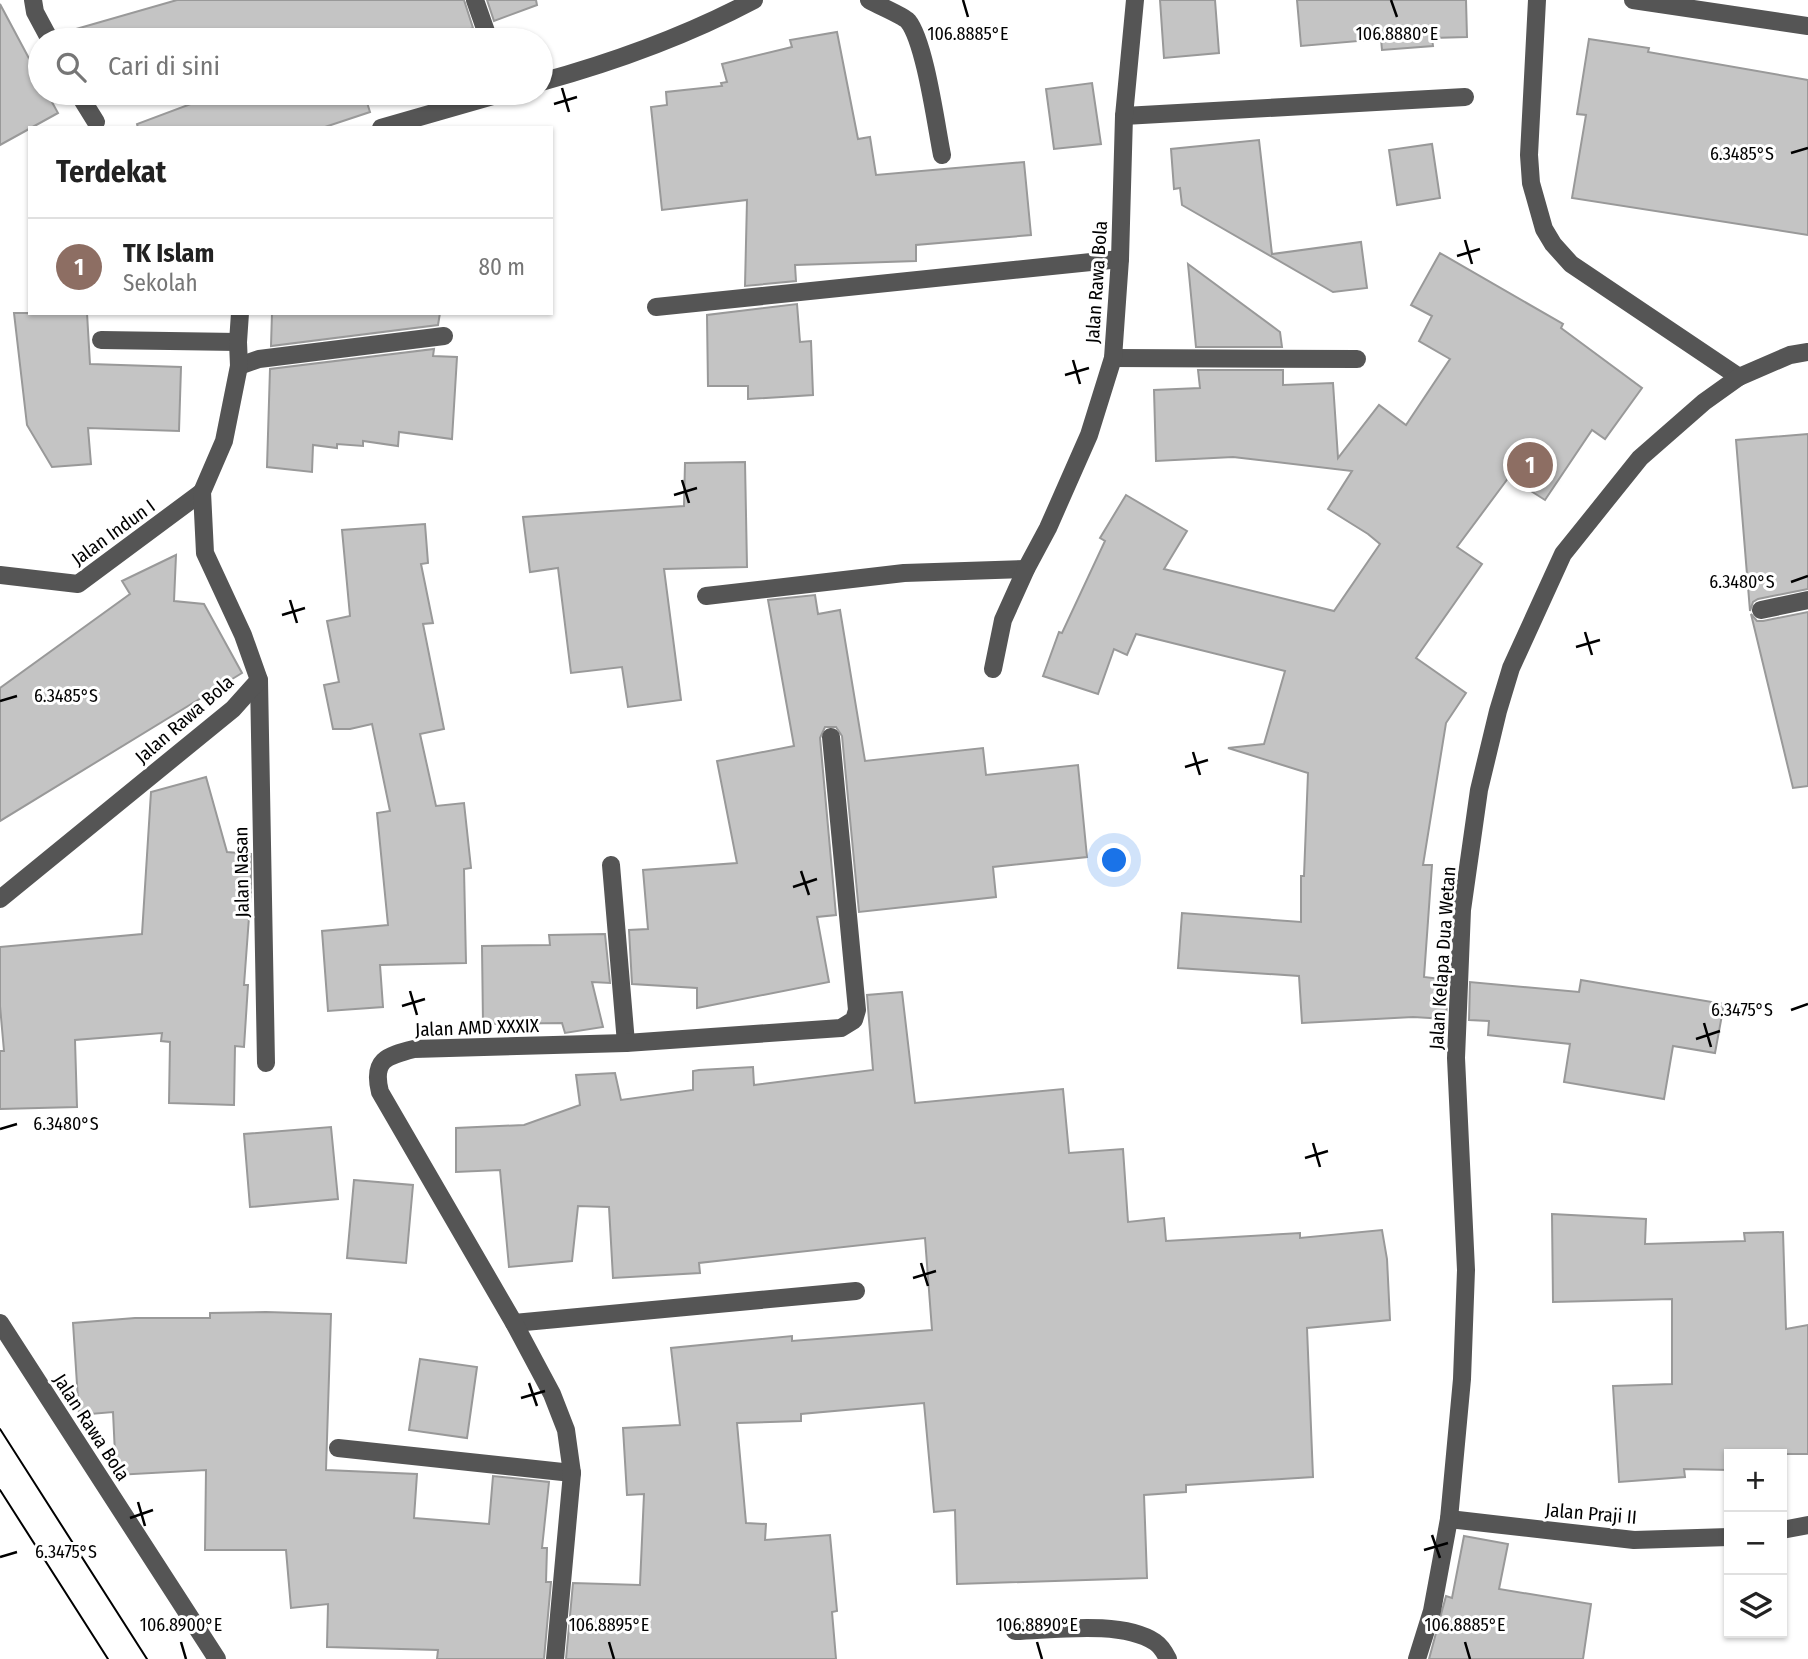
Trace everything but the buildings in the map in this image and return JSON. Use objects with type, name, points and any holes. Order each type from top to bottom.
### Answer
[{"type":"street","points":[[33,0],[35,12],[44,28]]},
{"type":"street","points":[[475,0],[485,28]]},
{"type":"street","points":[[553,79],[584,71],[694,30],[754,0]]},
{"type":"street","points":[[869,0],[904,18],[914,31],[923,59],[942,155]]},
{"type":"street","name":"Jalan Rawa Bola","points":[[993,669],[1003,621],[1089,435],[1113,358],[1120,258],[1124,116],[1135,0]]},
{"type":"street","points":[[1537,0],[1529,155],[1531,183],[1544,229],[1571,264],[1739,377]]},
{"type":"street","points":[[1633,0],[1808,26]]},
{"type":"street","points":[[1124,116],[1465,97]]},
{"type":"street","points":[[85,105],[96,122]]},
{"type":"street","points":[[388,126],[461,105]]},
{"type":"street","points":[[656,307],[1120,258]]},
{"type":"street","name":"Jalan Rawa Bola","points":[[0,899],[233,709],[259,680],[243,635],[205,553],[202,492],[224,441],[239,366],[240,315]]},
{"type":"street","points":[[239,366],[258,359],[444,336]]},
{"type":"street","points":[[101,340],[238,342]]},
{"type":"street","name":"Jalan Kelapa Dua Wetan","points":[[1417,1659],[1432,1611],[1449,1519],[1462,1379],[1466,1270],[1456,1058],[1462,910],[1479,790],[1498,710],[1511,668],[1563,554],[1640,458],[1704,402],[1739,377],[1790,355],[1808,352]]},
{"type":"street","points":[[1113,358],[1357,359]]},
{"type":"street","name":"Jalan Indun I","points":[[0,575],[78,584],[202,492]]},
{"type":"street","points":[[706,596],[904,573],[1026,569]]},
{"type":"street","points":[[1761,610],[1808,600]]},
{"type":"street","name":"Jalan Nasan","points":[[259,680],[266,1063]]},
{"type":"street","name":"Jalan AMD XXXIX","points":[[555,1659],[572,1473],[566,1430],[552,1394],[514,1323],[380,1092],[376,1075],[381,1062],[397,1053],[414,1049],[626,1043],[841,1028],[854,1020],[858,1010],[831,737]]},
{"type":"street","points":[[611,864],[626,1043]]},
{"type":"street","points":[[514,1323],[856,1291]]},
{"type":"street","name":"Jalan Rawa Bola","points":[[0,1323],[216,1659]]},
{"type":"street","points":[[338,1448],[572,1473]]},
{"type":"street","name":"Jalan Praji II","points":[[1449,1519],[1634,1539],[1724,1538]]},
{"type":"street","points":[[1787,1529],[1808,1525]]},
{"type":"street","points":[[1015,1631],[1114,1629],[1158,1643],[1168,1659]]},
{"type":"tram line","points":[[0,1429],[147,1659]]},
{"type":"tram line","points":[[0,1490],[108,1659]]},
{"type":"place","name":"TK Islam","points":[[1530,465]]}]
